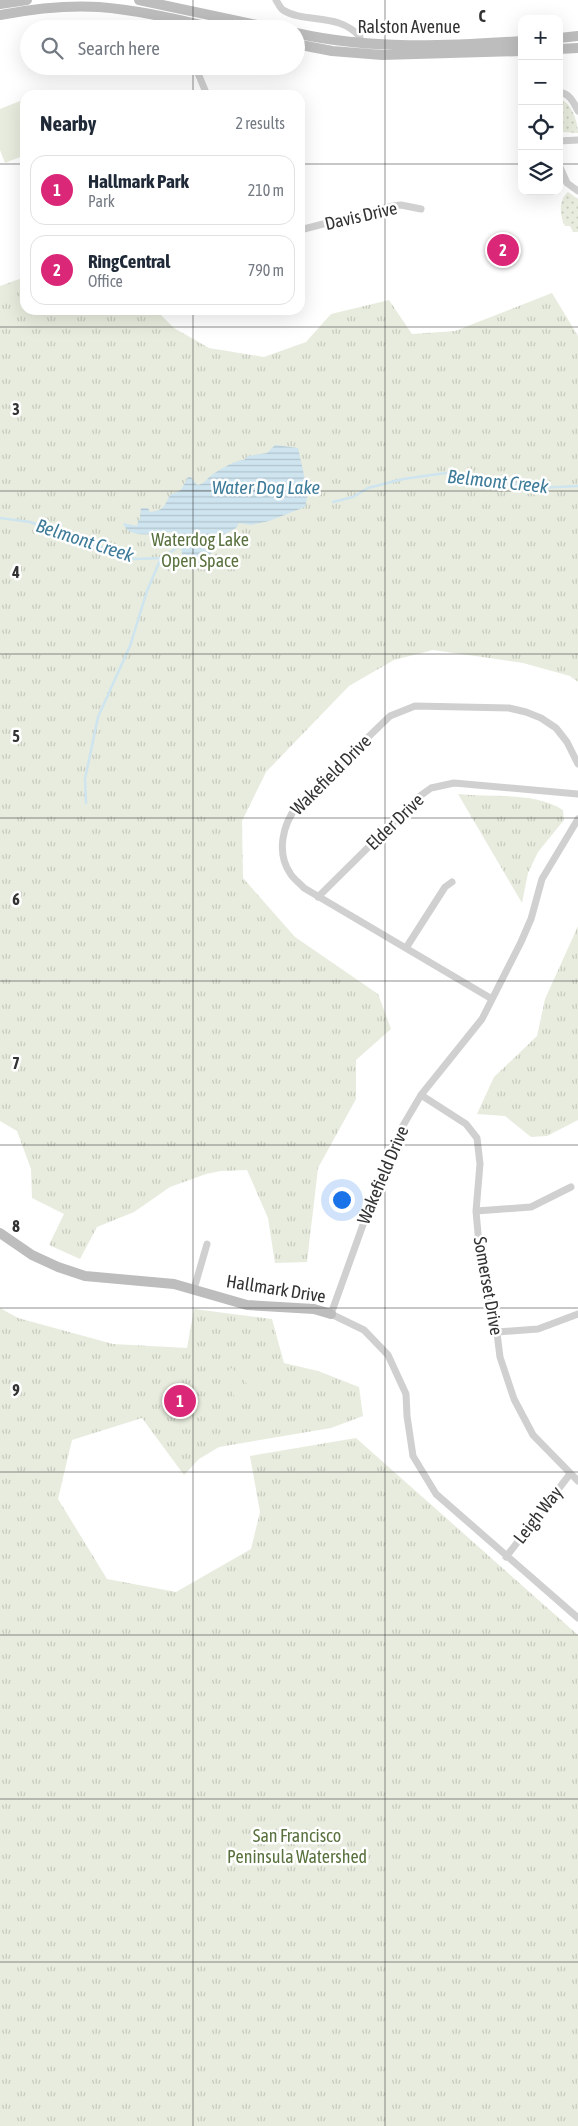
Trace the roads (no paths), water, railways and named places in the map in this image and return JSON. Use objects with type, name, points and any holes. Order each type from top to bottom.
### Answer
[{"type":"main road","points":[[0,4],[27,0]]},
{"type":"main road","points":[[139,0],[235,20]]},
{"type":"main road","points":[[0,16],[49,8],[98,7],[122,9],[170,20]]},
{"type":"main road","name":"Ralston Avenue","points":[[305,35],[360,44],[406,46],[518,41]]},
{"type":"main road","points":[[563,38],[578,36]]},
{"type":"main road","name":"Ralston Avenue","points":[[305,46],[332,51],[382,55],[518,51]]},
{"type":"main road","points":[[563,50],[578,48]]},
{"type":"main road","name":"Hallmark Drive","points":[[0,1232],[32,1255],[58,1268],[85,1276],[174,1284],[247,1305],[307,1308],[331,1314]]},
{"type":"street","points":[[276,0],[281,9],[334,21],[355,30],[360,37],[360,44]]},
{"type":"street","points":[[197,20],[199,12]]},
{"type":"street","points":[[199,75],[205,90]]},
{"type":"street","points":[[563,93],[571,97],[578,111]]},
{"type":"street","points":[[563,141],[578,140]]},
{"type":"street","points":[[563,174],[567,183],[578,191]]},
{"type":"street","name":"Davis Drive","points":[[305,229],[394,206],[401,205],[421,209]]},
{"type":"street","name":"Wakefield Drive","points":[[492,999],[318,897],[290,874],[285,862],[283,838],[288,819],[297,806],[390,716],[402,710],[428,705],[509,708],[526,712],[556,728],[572,751],[578,764]]},
{"type":"street","name":"Elder Drive","points":[[318,897],[420,796],[431,788],[454,784],[578,794]]},
{"type":"street","name":"Wakefield Drive","points":[[331,1314],[383,1169],[401,1129],[421,1095],[482,1019],[531,919],[542,879],[578,819]]},
{"type":"street","points":[[406,948],[445,887],[452,882]]},
{"type":"street","name":"Somerset Drive","points":[[421,1095],[466,1124],[476,1138],[480,1164],[476,1211],[480,1256],[498,1332],[500,1357],[514,1399],[533,1435],[578,1481]]},
{"type":"street","points":[[476,1211],[531,1207],[571,1187]]},
{"type":"street","points":[[194,1289],[208,1244]]},
{"type":"street","name":"Hallmark Drive","points":[[331,1314],[364,1330],[388,1355],[406,1394],[407,1416],[414,1456],[436,1494],[578,1618]]},
{"type":"street","points":[[498,1332],[538,1329],[578,1314]]},
{"type":"street","name":"Leigh Way","points":[[506,1556],[570,1474]]},
{"type":"water","name":"Water Dog Lake","points":[[275,445],[298,448],[308,493],[305,507],[269,521],[251,525],[239,523],[236,528],[220,537],[202,566],[194,570],[186,565],[181,546],[171,532],[137,534],[126,529],[123,523],[137,526],[139,519],[141,519],[141,508],[148,508],[150,512],[161,509],[170,495],[181,490],[188,477],[191,477],[197,485],[200,484],[228,465],[244,460],[248,456],[267,453]]},
{"type":"waterway","name":"Belmont Creek","points":[[333,502],[353,497],[368,488],[403,479],[453,472],[538,488],[578,486]]},
{"type":"waterway","name":"Belmont Creek","points":[[0,518],[30,522],[134,559],[162,558],[181,545]]},
{"type":"waterway","points":[[86,803],[85,779],[98,717],[130,646],[147,591],[161,558]]},
{"type":"place","name":"RingCentral","points":[[503,250]]},
{"type":"place","name":"Hallmark Park","points":[[180,1401]]},
{"type":"park label","name":"Waterdog Lake Open Space","points":[[200,550]]},
{"type":"park label","name":"San Francisco Peninsula Watershed","points":[[297,1846]]}]
